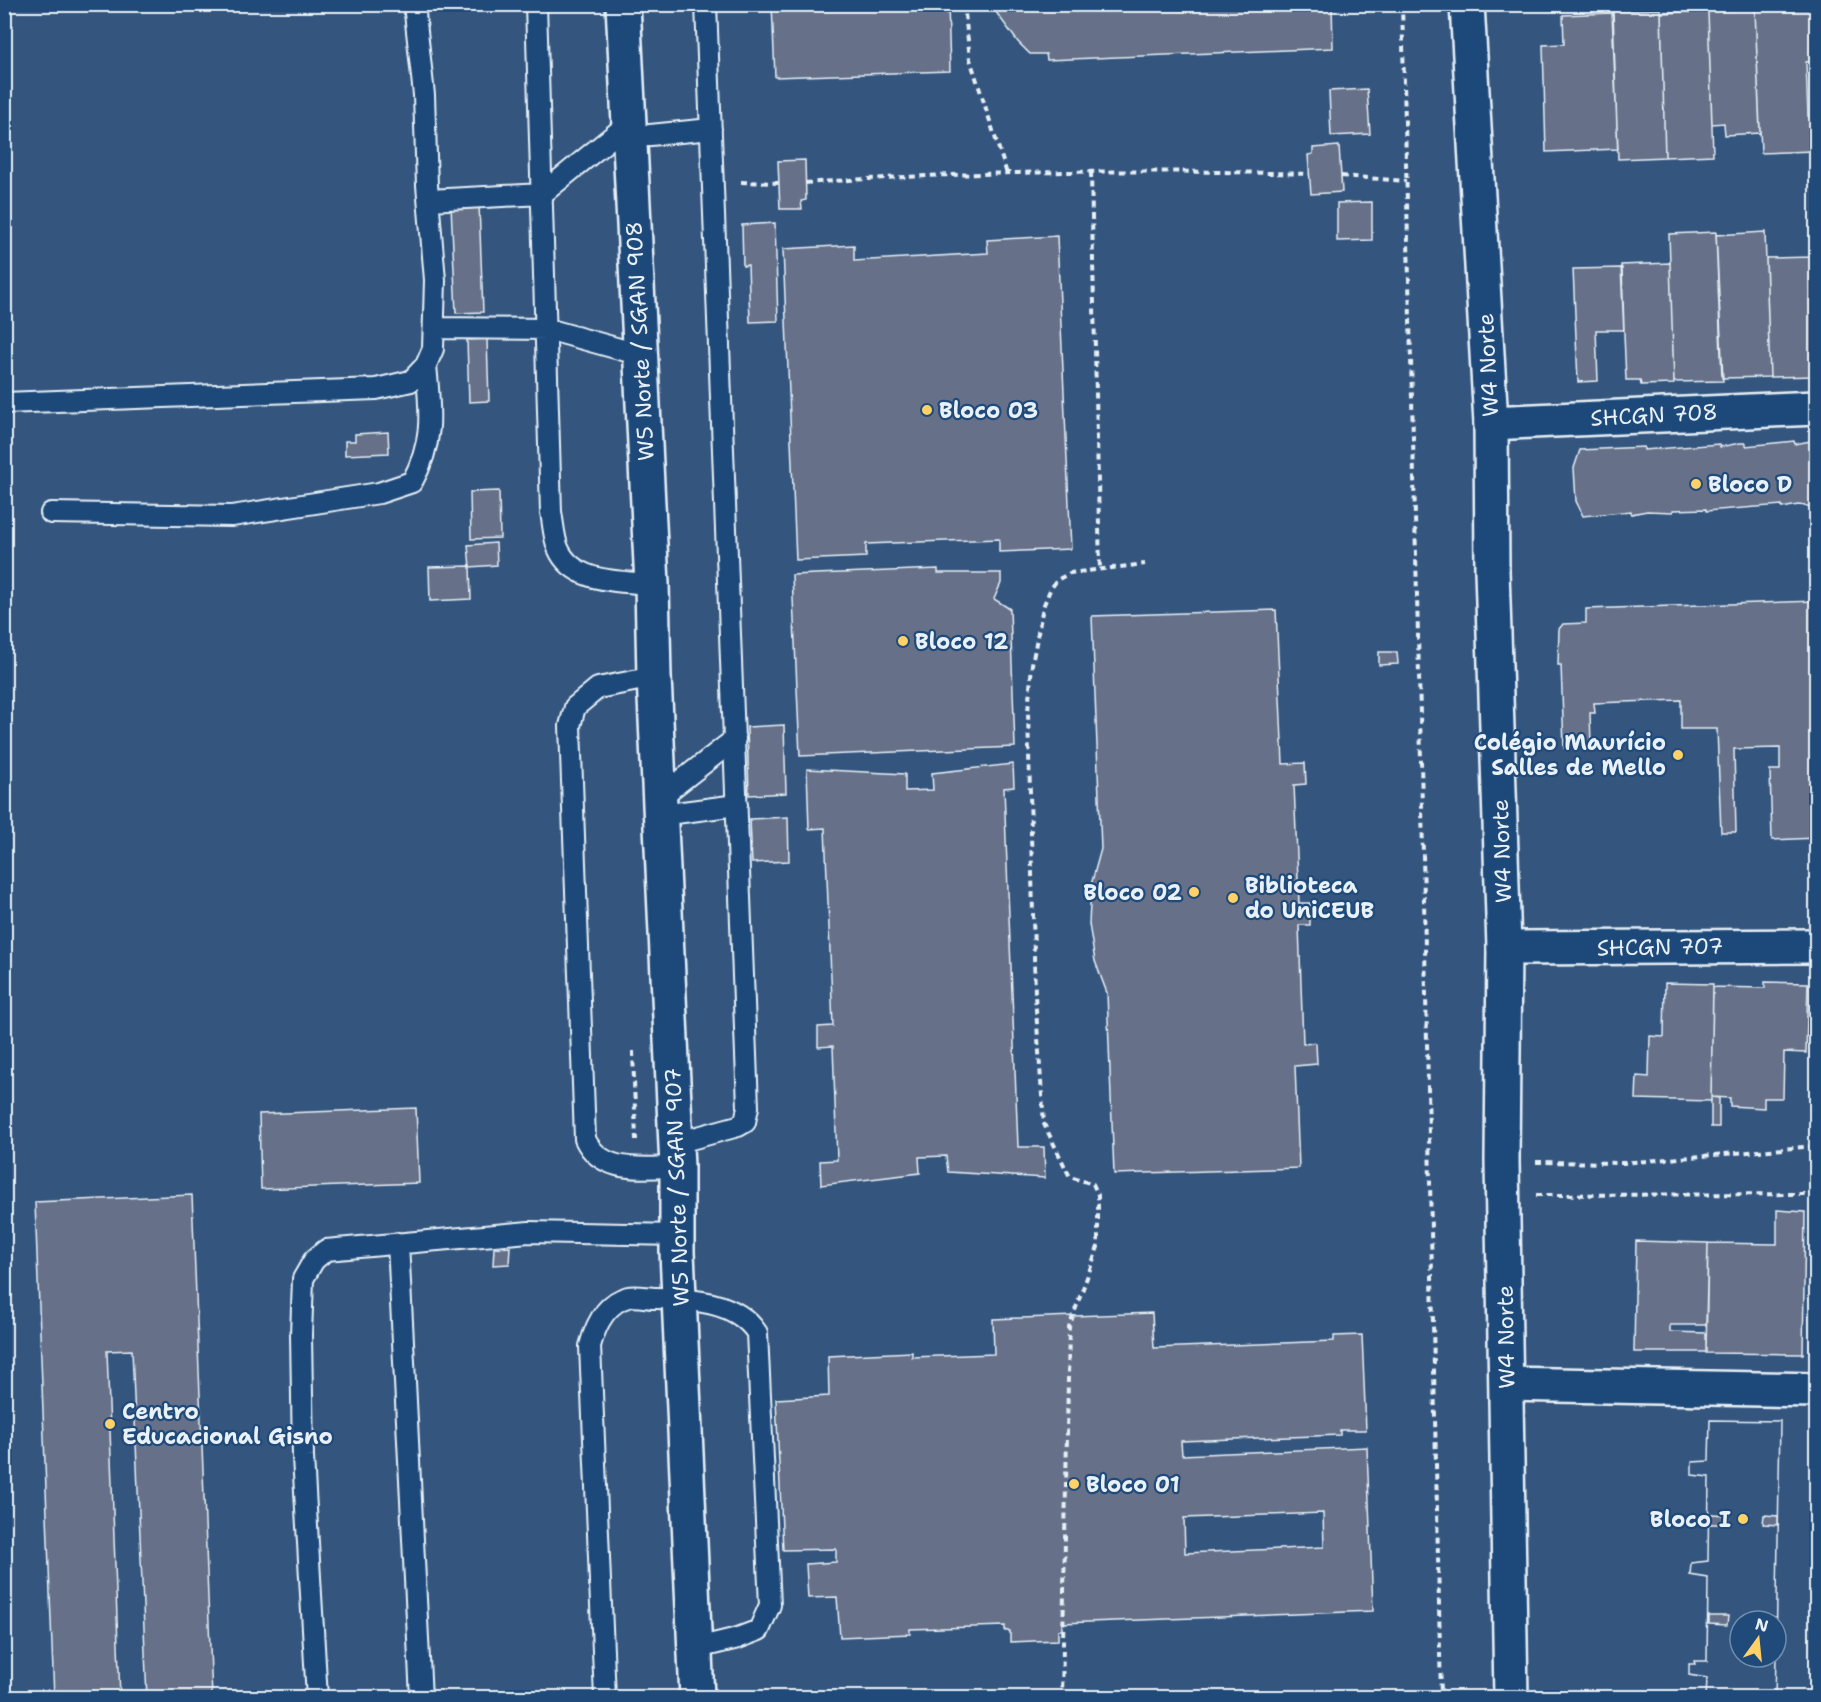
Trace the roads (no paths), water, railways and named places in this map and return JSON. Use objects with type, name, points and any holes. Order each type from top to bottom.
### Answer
[{"type":"main road","name":"W5 Norte / SGAN 908","points":[[623,4],[652,584],[654,677]]},
{"type":"main road","name":"W4 Norte","points":[[1467,4],[1491,423],[1492,570],[1504,948],[1502,1161],[1511,1698]]},
{"type":"main road","name":"SHCGN 708","points":[[1491,423],[1816,408]]},
{"type":"main road","name":"W5 Norte / SGAN 907","points":[[654,677],[697,1648],[697,1698]]},
{"type":"main road","name":"SHCGN 707","points":[[1504,948],[1816,946]]},
{"type":"main road","points":[[1507,1384],[1816,1390]]},
{"type":"lane","points":[[536,4],[551,512],[558,548],[570,567],[595,579],[652,584]]},
{"type":"lane","points":[[654,677],[598,688],[574,707],[570,726],[585,1139],[591,1151],[601,1160],[620,1167],[676,1155],[745,1122],[747,1114],[735,739],[706,4]]},
{"type":"lane","points":[[4,403],[376,389],[411,381],[426,365],[434,349],[435,280],[424,94],[415,8]]},
{"type":"lane","points":[[429,200],[543,194],[629,130],[711,129]]},
{"type":"lane","points":[[434,328],[547,329],[641,355]]},
{"type":"lane","points":[[51,513],[232,516],[379,493],[412,482],[423,462],[431,429],[426,365]]},
{"type":"lane","points":[[660,807],[735,739]]},
{"type":"lane","points":[[660,807],[737,805]]},
{"type":"lane","points":[[317,1698],[303,1457],[303,1280],[314,1260],[326,1250],[529,1232],[677,1235]]},
{"type":"lane","points":[[398,1243],[420,1698]]},
{"type":"lane","points":[[605,1698],[590,1346],[597,1322],[611,1307],[628,1297],[681,1298],[715,1304],[749,1321],[757,1333],[770,1605],[759,1630],[738,1638],[697,1648]]},
{"type":"place","name":"Bloco 03","points":[[927,410]]},
{"type":"place","name":"Bloco D","points":[[1696,484]]},
{"type":"place","name":"Bloco 12","points":[[903,641]]},
{"type":"place","name":"Colégio Maurício Salles de Mello","points":[[1678,755]]},
{"type":"place","name":"Bloco 02","points":[[1194,892]]},
{"type":"place","name":"Biblioteca do UniCEUB","points":[[1233,898]]},
{"type":"place","name":"Centro Educacional Gisno","points":[[110,1424]]},
{"type":"place","name":"Bloco 01","points":[[1074,1484]]},
{"type":"place","name":"Bloco I","points":[[1743,1519]]}]
